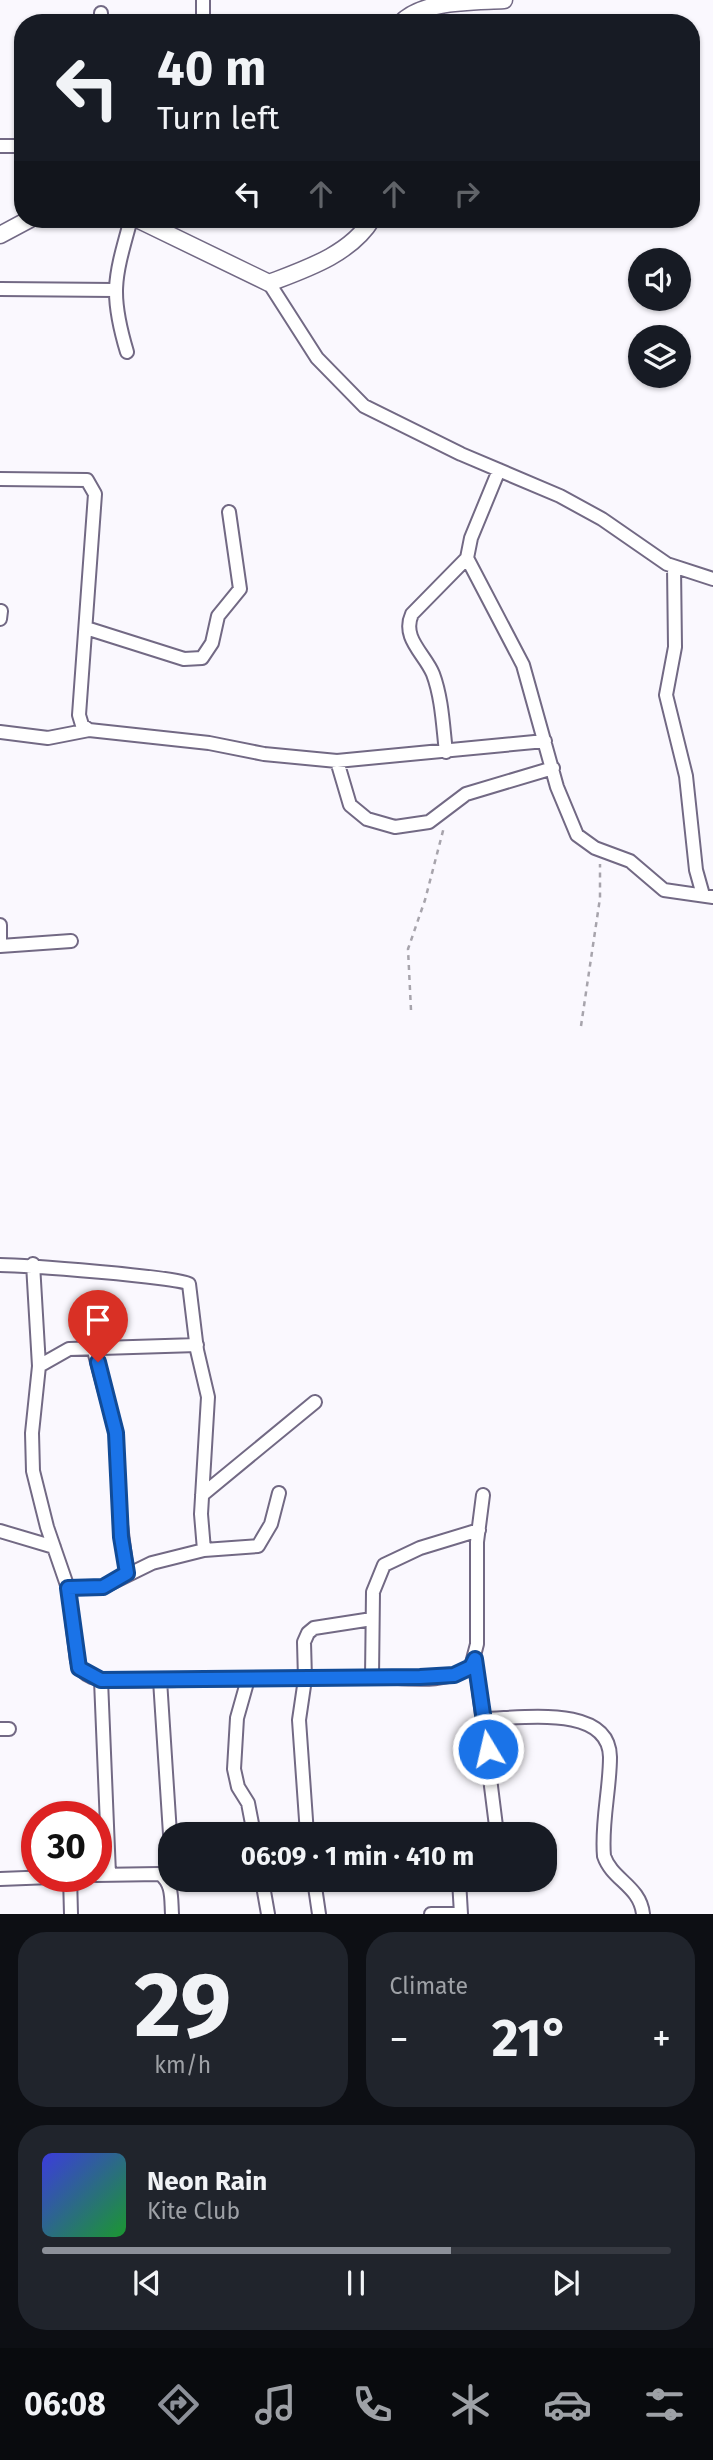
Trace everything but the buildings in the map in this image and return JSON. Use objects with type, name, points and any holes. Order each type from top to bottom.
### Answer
[{"type":"street","points":[[414,4],[504,0]]},
{"type":"street","points":[[127,352],[114,279],[128,228]]},
{"type":"street","points":[[171,228],[269,283],[317,358],[353,398],[376,413],[603,519],[674,567],[713,579]]},
{"type":"street","points":[[269,283],[305,269],[353,242],[365,228]]},
{"type":"street","points":[[0,289],[114,290]]},
{"type":"street","points":[[446,752],[435,681],[413,642],[408,621],[467,558],[471,538],[499,470]]},
{"type":"street","points":[[0,479],[80,480],[92,485],[95,494],[79,715],[82,725],[89,730]]},
{"type":"street","points":[[86,628],[184,659],[202,658],[212,643],[218,616],[240,589],[229,512]]},
{"type":"street","points":[[467,558],[523,665],[572,827],[594,848],[630,861],[664,890],[708,896]]},
{"type":"street","points":[[674,567],[676,626],[666,695],[686,776],[696,870],[708,896]]},
{"type":"street","points":[[0,619],[1,611]]},
{"type":"street","points":[[0,732],[48,738],[89,730],[209,743],[264,754],[337,761],[545,741]]},
{"type":"street","points":[[337,761],[351,805],[358,814],[379,825],[417,826],[429,822],[466,794],[553,768]]},
{"type":"street","points":[[0,925],[0,946],[71,941]]},
{"type":"street","points":[[0,1265],[33,1264],[109,1275],[185,1280],[192,1291],[197,1345],[208,1397],[202,1496],[204,1550]]},
{"type":"street","points":[[33,1264],[39,1366],[32,1433],[33,1471],[68,1588],[79,1668],[101,1680],[305,1679],[454,1675],[471,1667],[475,1659]]},
{"type":"street","points":[[39,1366],[69,1349],[197,1345]]},
{"type":"street","points":[[93,1347],[116,1433],[121,1537],[127,1573]]},
{"type":"street","points":[[202,1496],[315,1402]]},
{"type":"street","points":[[68,1588],[103,1587],[152,1563],[204,1550],[258,1546],[271,1524],[279,1493]]},
{"type":"street","points":[[483,1495],[479,1530],[475,1659],[496,1822]]},
{"type":"street","points":[[372,1677],[373,1592],[384,1565],[419,1548],[479,1530]]},
{"type":"street","points":[[0,1531],[54,1547]]},
{"type":"street","points":[[306,1822],[299,1733],[305,1679],[304,1642],[308,1633],[323,1625],[372,1619]]},
{"type":"street","points":[[248,1679],[237,1718],[234,1769],[238,1787],[248,1803],[252,1822]]},
{"type":"street","points":[[101,1680],[102,1801]]},
{"type":"street","points":[[160,1680],[169,1822]]},
{"type":"street","points":[[483,1720],[565,1717],[584,1722],[604,1738],[610,1759],[604,1856],[607,1865],[638,1894],[643,1914]]},
{"type":"street","points":[[112,1874],[158,1874]]},
{"type":"street","points":[[0,1879],[21,1878]]},
{"type":"street","points":[[70,1892],[71,1914]]},
{"type":"street","points":[[169,1892],[172,1914]]},
{"type":"street","points":[[264,1892],[268,1914]]},
{"type":"street","points":[[316,1892],[319,1914]]},
{"type":"street","points":[[431,1914],[458,1914],[459,1892]]},
{"type":"path","points":[[411,1010],[408,949],[425,900],[449,807]]},
{"type":"path","points":[[580,1026],[600,898],[601,870],[594,848]]},
{"type":"route","points":[[98,1362],[116,1433],[121,1537],[127,1573],[103,1587],[68,1588],[79,1668],[90,1677],[101,1680],[420,1677],[454,1675],[471,1667],[475,1659],[488,1749]]}]
